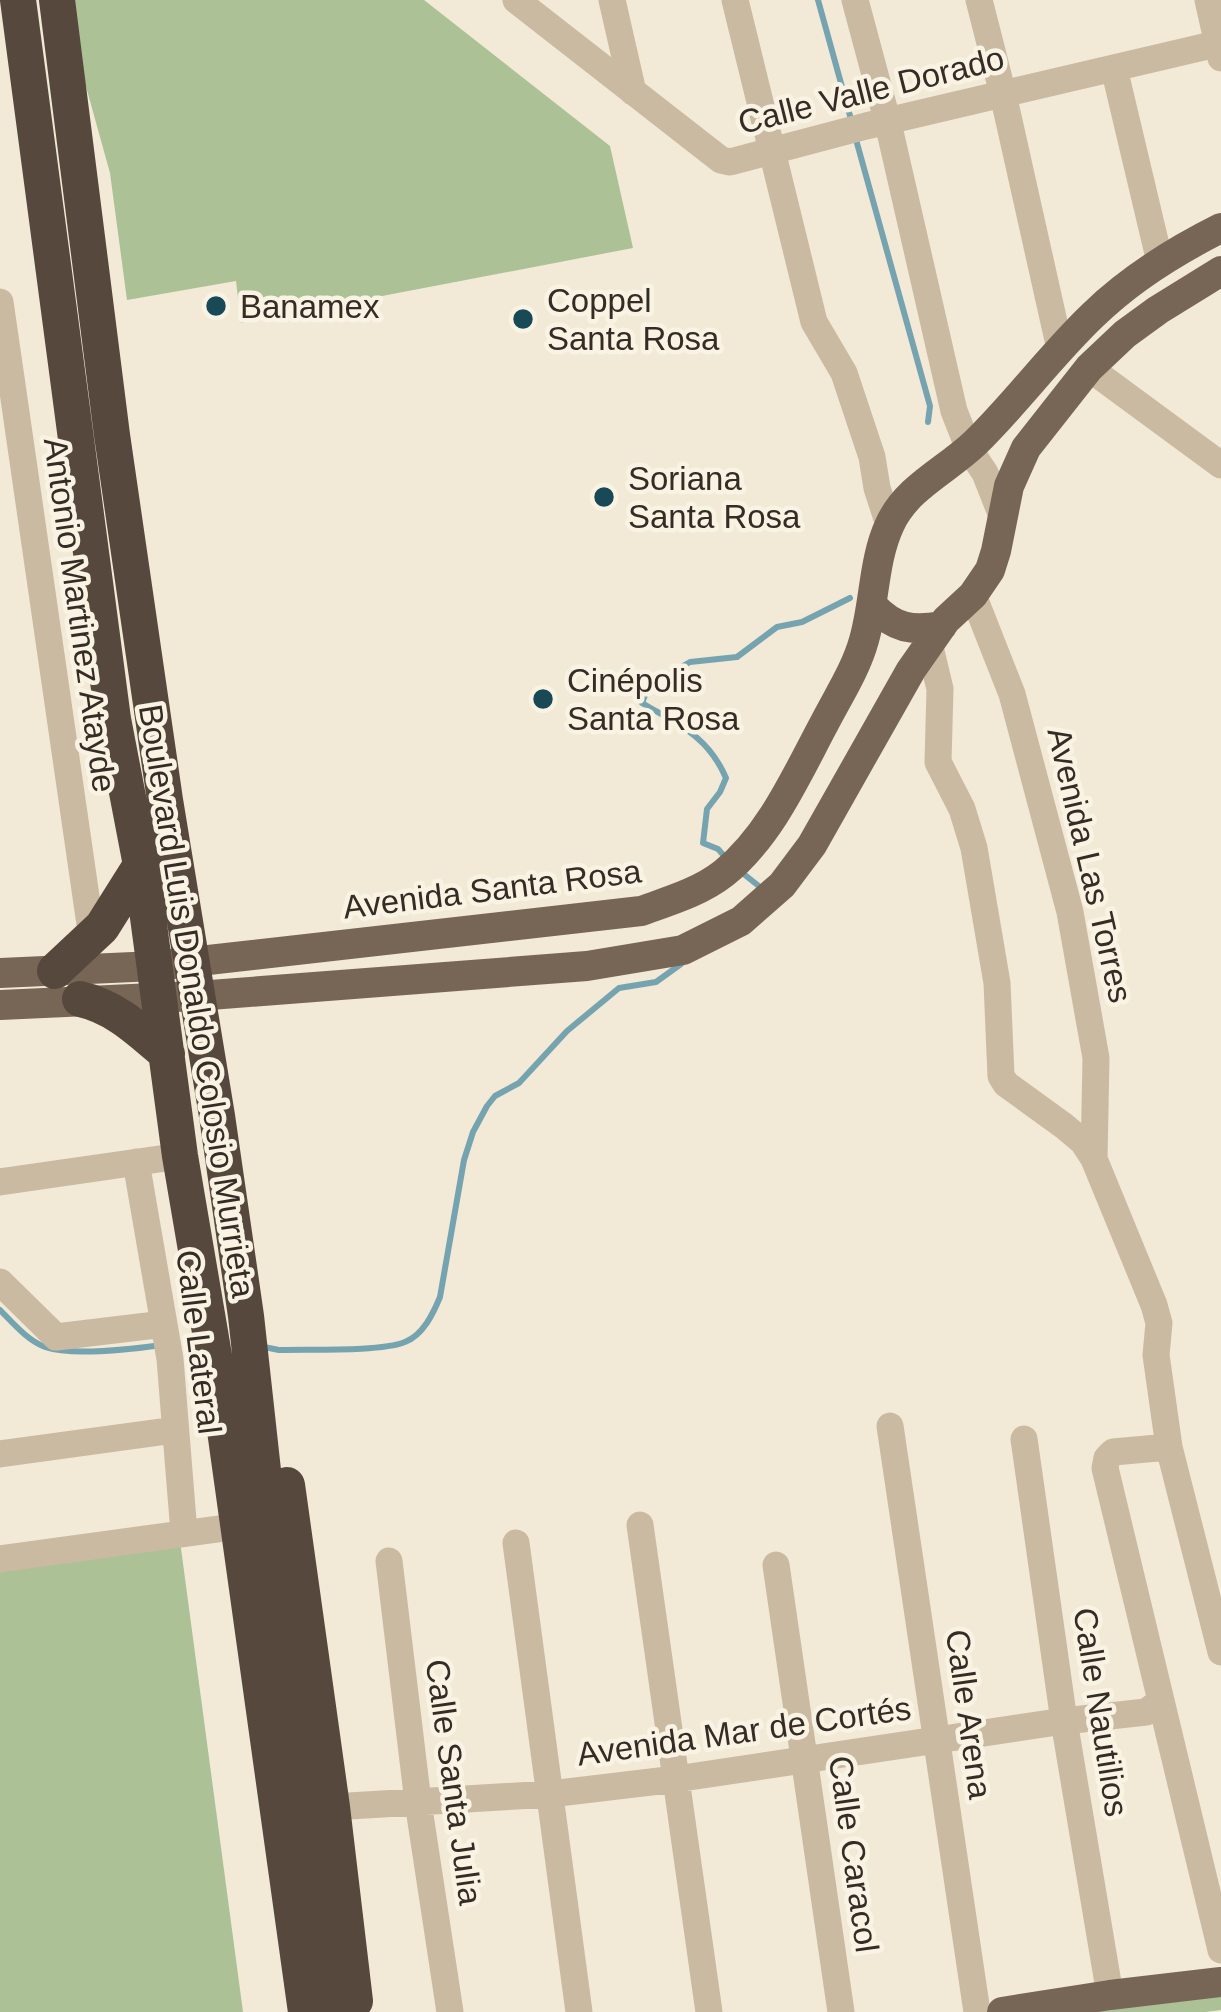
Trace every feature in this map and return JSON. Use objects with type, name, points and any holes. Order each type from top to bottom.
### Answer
[{"type":"highway","name":"Boulevard Luis Donaldo Colosio Murrieta","points":[[57,0],[175,980],[167,1054],[180,1156],[207,1318],[234,1367]]},
{"type":"highway","name":"Boulevard Luis Donaldo Colosio Murrieta","points":[[13,11],[113,719],[141,865],[175,980],[246,1316],[234,1367],[241,1535],[276,1710],[348,2009]]},
{"type":"highway","points":[[55,971],[92,938],[141,865]]},
{"type":"highway","points":[[80,1000],[119,1015],[167,1054]]},
{"type":"highway","points":[[288,2009],[242,1733],[201,1531],[203,1401],[234,1367],[274,1409],[332,1808],[348,2009]]},
{"type":"highway","name":"Boulevard Luis Donaldo Colosio Murrieta","points":[[276,1710],[288,2009]]},
{"type":"main road","name":"Avenida Santa Rosa","points":[[0,1005],[80,1000],[175,980],[641,911],[723,874],[756,841],[856,663],[873,607],[878,557],[889,525],[910,495],[969,449],[1096,312],[1179,248],[1221,228]]},
{"type":"main road","name":"Avenida Santa Rosa","points":[[0,973],[55,971],[175,980],[587,966],[683,950],[741,921],[782,885],[812,845],[911,670],[990,570],[1009,486],[1026,448],[1089,368],[1126,334],[1221,271]]},
{"type":"main road","points":[[873,607],[897,626],[936,634]]},
{"type":"main road","points":[[1002,2012],[1221,1982]]},
{"type":"street","name":"Calle Valle Dorado","points":[[516,0],[721,160],[730,162],[1114,68],[1220,48]]},
{"type":"street","points":[[612,0],[633,92]]},
{"type":"street","points":[[735,0],[814,322],[844,373],[889,525]]},
{"type":"street","points":[[855,0],[866,127],[954,411],[1002,516]]},
{"type":"street","points":[[979,0],[1060,350]]},
{"type":"street","points":[[1208,0],[1220,48]]},
{"type":"street","points":[[1114,68],[1160,262]]},
{"type":"street","name":"Antonio Martinez Atayde","points":[[0,302],[6,390],[92,938]]},
{"type":"street","points":[[1089,368],[1221,466]]},
{"type":"street","name":"Avenida Las Torres","points":[[973,595],[1012,694],[1070,913],[1096,1058],[1094,1159]]},
{"type":"street","name":"Avenida Las Torres","points":[[936,634],[938,762],[962,809],[974,848],[993,961],[1001,1076],[1083,1142],[1094,1159],[1159,1323],[1156,1355],[1169,1447],[1221,1652]]},
{"type":"street","points":[[0,1182],[180,1156]]},
{"type":"street","name":"Calle Lateral","points":[[136,1162],[167,1341],[176,1430],[201,1531]]},
{"type":"street","points":[[0,1282],[56,1337],[167,1341]]},
{"type":"street","name":"Calle Arena","points":[[890,1426],[977,2012]]},
{"type":"street","points":[[0,1454],[176,1430]]},
{"type":"street","name":"Calle Nautilios","points":[[1024,1439],[1110,1995]]},
{"type":"street","points":[[1169,1447],[1113,1452],[1105,1468],[1221,1950]]},
{"type":"street","points":[[640,1525],[710,2012]]},
{"type":"street","points":[[0,1559],[201,1531]]},
{"type":"street","points":[[516,1543],[579,2012]]},
{"type":"street","name":"Calle Santa Julia","points":[[389,1561],[450,2012]]},
{"type":"street","name":"Calle Caracol","points":[[776,1564],[841,2012]]},
{"type":"street","name":"Avenida Mar de Cortés","points":[[332,1808],[550,1795],[676,1779],[1064,1720],[1146,1712],[1161,1701]]},
{"type":"green space","points":[[62,0],[424,0],[610,146],[633,248],[241,323],[236,281],[127,300],[110,173]]},
{"type":"green space","points":[[180,1541],[243,2012],[0,2012],[0,1566]]},
{"type":"green space","points":[[1221,1987],[1221,2010],[1206,2012],[1015,2012]]},
{"type":"waterway","points":[[818,0],[852,123]]},
{"type":"waterway","points":[[855,136],[930,406],[928,422]]},
{"type":"waterway","points":[[726,858],[703,843],[707,809],[726,778],[701,742],[642,703],[649,685],[690,662],[737,657],[777,627],[802,622],[850,598]]},
{"type":"waterway","points":[[740,871],[759,890]]},
{"type":"waterway","points":[[264,1347],[379,1347],[405,1342],[417,1334],[440,1297],[464,1160],[487,1106],[519,1083],[567,1031],[619,988],[656,982],[681,964]]},
{"type":"waterway","points":[[0,1310],[32,1340],[56,1350],[162,1345]]},
{"type":"place","name":"Banamex","points":[[216,306]]},
{"type":"place","name":"Coppel Santa Rosa","points":[[523,319]]},
{"type":"place","name":"Soriana Santa Rosa","points":[[604,497]]},
{"type":"place","name":"Cinépolis Santa Rosa","points":[[543,699]]}]
